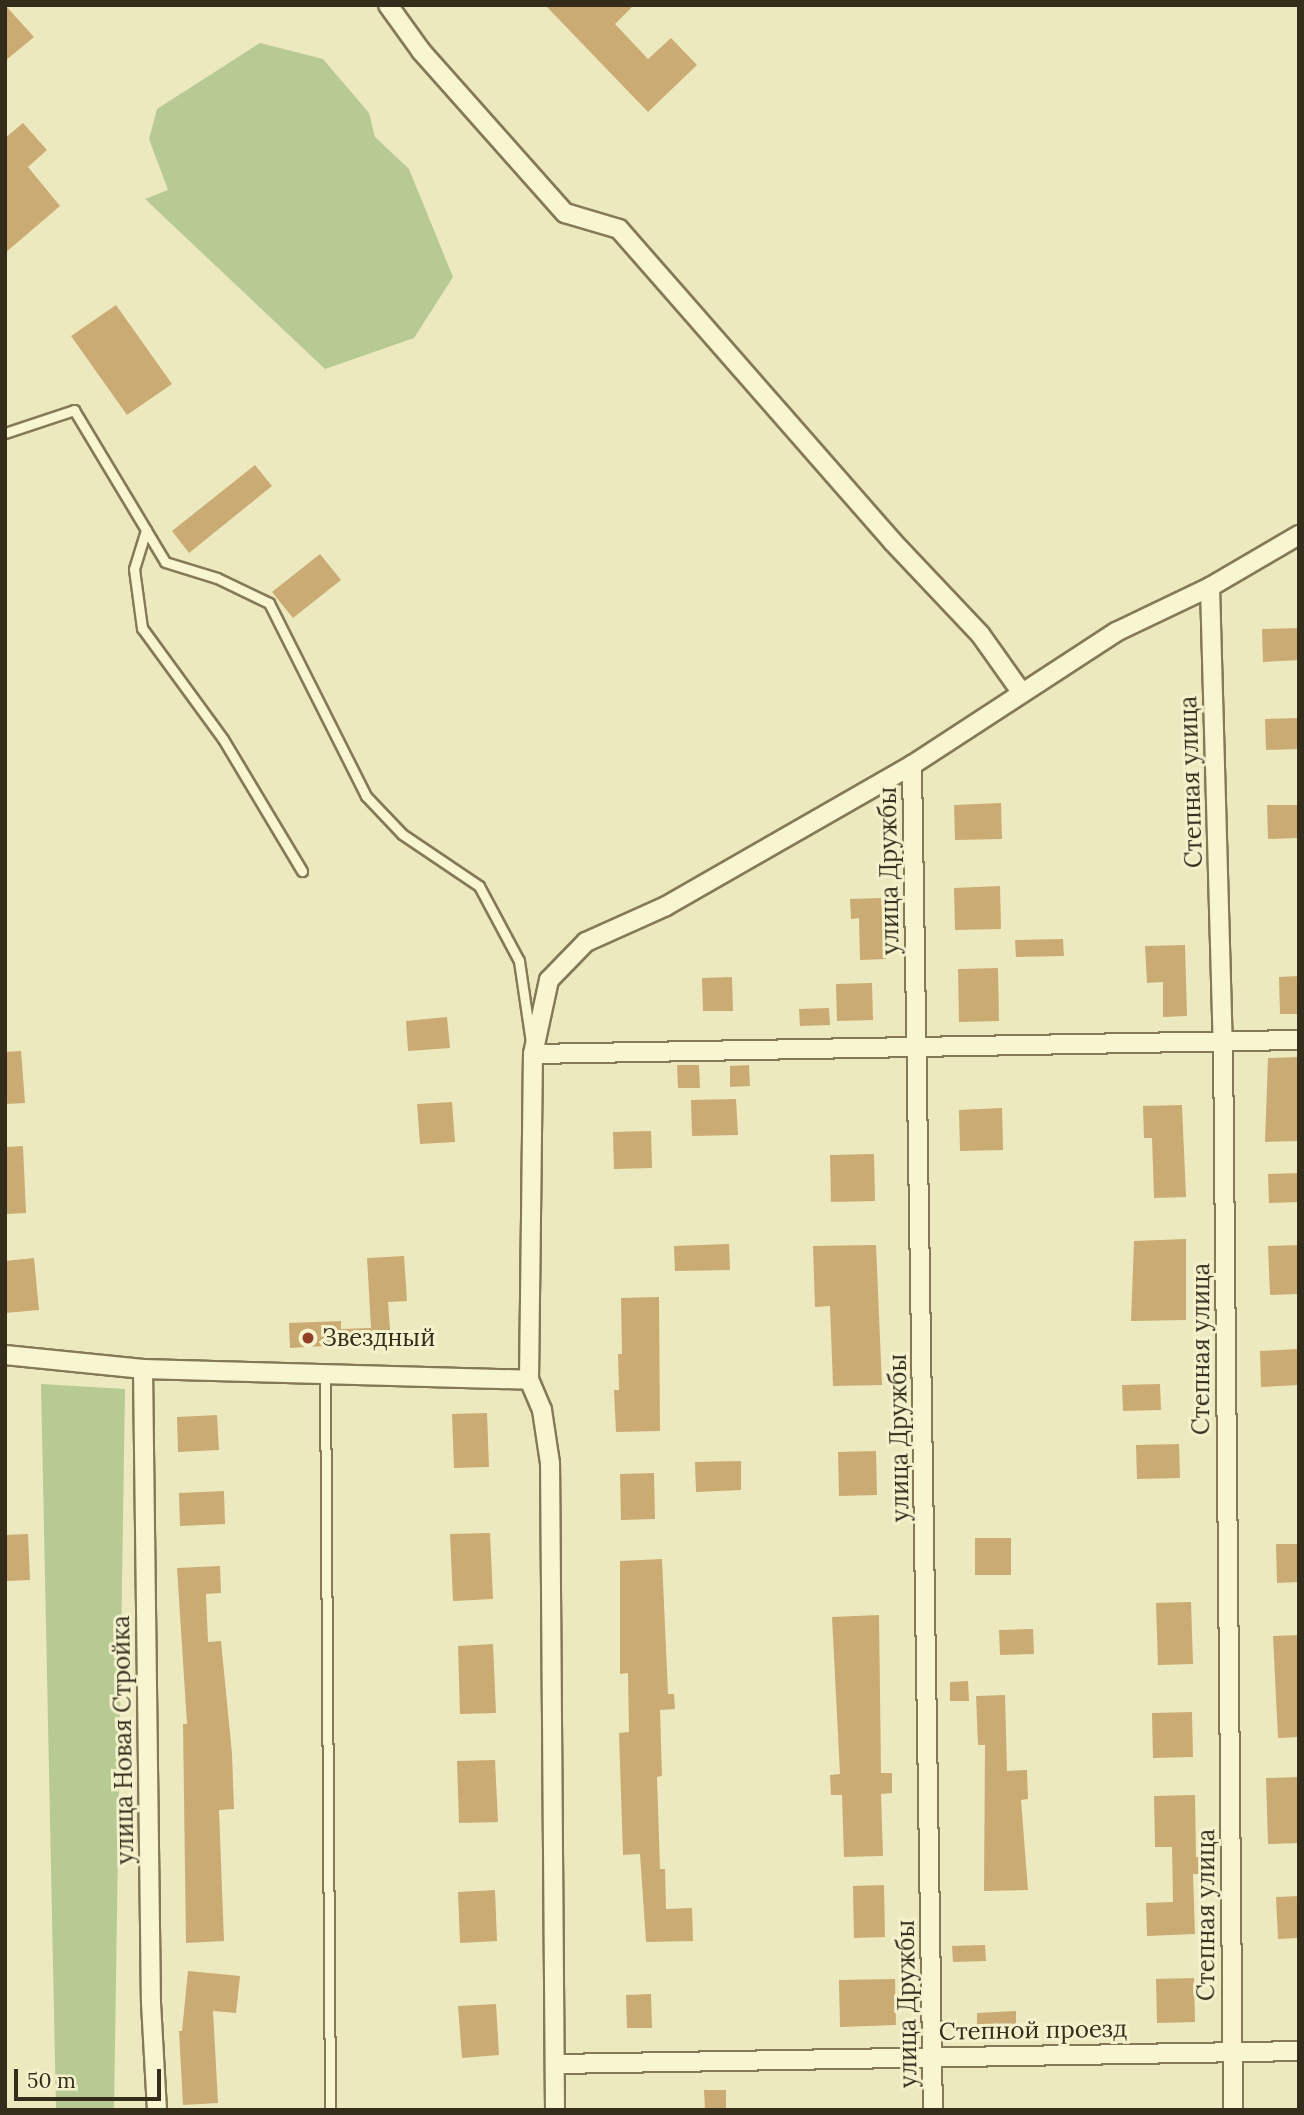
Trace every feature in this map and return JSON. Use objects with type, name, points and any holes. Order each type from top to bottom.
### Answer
[{"type":"street","points":[[388,5],[421,51],[565,213],[618,229],[892,541],[981,634],[1022,693]]},
{"type":"street","points":[[555,2110],[557,2064],[550,1463],[542,1410],[529,1380],[533,1054],[549,980],[586,942],[666,906],[912,765],[1115,632],[1210,587],[1299,535]]},
{"type":"street","name":"Степная улица","points":[[1210,587],[1223,1042],[1233,2110]]},
{"type":"street","name":"улица Дружбы","points":[[912,765],[933,2110]]},
{"type":"street","points":[[533,1054],[1299,1040]]},
{"type":"street","points":[[5,1355],[143,1369],[529,1380]]},
{"type":"street","name":"улица Новая Стройка","points":[[143,1369],[151,2004],[157,2110]]},
{"type":"street","name":"Степной проезд","points":[[557,2064],[1299,2050]]},
{"type":"lane","points":[[5,433],[74,411],[165,562],[217,578],[269,603],[366,796],[402,834],[479,886],[519,961],[533,1054]]},
{"type":"lane","points":[[146,530],[134,569],[142,628],[223,739],[302,870]]},
{"type":"lane","points":[[325,1375],[330,2110]]},
{"type":"green space","points":[[260,43],[323,59],[369,113],[375,137],[409,169],[453,277],[414,338],[325,369],[145,199],[168,190],[149,139],[157,109]]},
{"type":"green space","points":[[41,1384],[125,1389],[114,2110],[56,2110]]},
{"type":"building","points":[[5,5],[34,37],[5,61]]},
{"type":"building","points":[[545,5],[634,5],[615,24],[648,59],[671,38],[697,65],[648,112]]},
{"type":"building","points":[[23,123],[47,150],[28,167],[60,206],[5,253],[5,138]]},
{"type":"building","points":[[116,305],[172,384],[127,415],[71,336]]},
{"type":"building","points":[[255,465],[272,486],[189,553],[172,531]]},
{"type":"building","points":[[320,554],[341,580],[293,618],[272,592]]},
{"type":"building","points":[[1299,628],[1299,660],[1263,662],[1262,629]]},
{"type":"building","points":[[1299,718],[1299,749],[1266,750],[1265,719]]},
{"type":"building","points":[[1001,803],[1002,839],[955,840],[954,805]]},
{"type":"building","points":[[1267,805],[1299,805],[1299,838],[1268,839]]},
{"type":"building","points":[[1000,886],[1001,929],[955,930],[954,888]]},
{"type":"building","points":[[881,898],[886,959],[860,960],[859,918],[851,919],[850,899]]},
{"type":"building","points":[[1063,939],[1064,956],[1016,957],[1015,940]]},
{"type":"building","points":[[1185,945],[1187,1016],[1163,1017],[1163,982],[1147,983],[1145,946]]},
{"type":"building","points":[[998,968],[999,1021],[959,1022],[958,969]]},
{"type":"building","points":[[1299,976],[1299,1014],[1280,1014],[1279,977]]},
{"type":"building","points":[[732,977],[733,1011],[703,1011],[702,978]]},
{"type":"building","points":[[872,983],[873,1020],[837,1021],[836,984]]},
{"type":"building","points":[[829,1008],[830,1025],[800,1026],[799,1009]]},
{"type":"building","points":[[447,1017],[450,1048],[408,1051],[406,1021]]},
{"type":"building","points":[[21,1051],[25,1103],[5,1104],[5,1052]]},
{"type":"building","points":[[1299,1057],[1299,1141],[1265,1142],[1268,1058]]},
{"type":"building","points":[[677,1065],[699,1065],[700,1088],[678,1088]]},
{"type":"building","points":[[749,1065],[750,1086],[730,1087],[730,1066]]},
{"type":"building","points":[[736,1099],[738,1135],[692,1136],[691,1100]]},
{"type":"building","points":[[452,1102],[455,1142],[420,1144],[417,1104]]},
{"type":"building","points":[[1182,1105],[1186,1197],[1154,1198],[1152,1138],[1144,1138],[1143,1106]]},
{"type":"building","points":[[1002,1108],[1003,1150],[960,1151],[959,1110]]},
{"type":"building","points":[[651,1131],[652,1168],[614,1169],[613,1132]]},
{"type":"building","points":[[23,1146],[26,1213],[5,1214],[5,1147]]},
{"type":"building","points":[[874,1154],[875,1201],[831,1202],[830,1155]]},
{"type":"building","points":[[1299,1173],[1299,1202],[1269,1203],[1268,1174]]},
{"type":"building","points":[[1186,1239],[1186,1320],[1131,1321],[1134,1241]]},
{"type":"building","points":[[729,1244],[730,1270],[675,1271],[674,1246]]},
{"type":"building","points":[[876,1245],[882,1385],[833,1386],[830,1306],[815,1307],[813,1246]]},
{"type":"building","points":[[1299,1245],[1299,1294],[1270,1295],[1268,1246]]},
{"type":"building","points":[[404,1256],[407,1301],[388,1302],[391,1342],[290,1348],[289,1323],[341,1321],[341,1329],[371,1328],[367,1258]]},
{"type":"building","points":[[34,1258],[39,1310],[5,1313],[5,1261]]},
{"type":"building","points":[[659,1297],[660,1431],[616,1432],[614,1390],[619,1390],[618,1354],[622,1354],[621,1298]]},
{"type":"building","points":[[1299,1349],[1299,1385],[1261,1387],[1260,1351]]},
{"type":"building","points":[[1160,1384],[1161,1410],[1123,1411],[1122,1385]]},
{"type":"building","points":[[487,1413],[489,1467],[454,1468],[452,1414]]},
{"type":"building","points":[[217,1415],[219,1450],[178,1452],[177,1417]]},
{"type":"building","points":[[1179,1444],[1180,1478],[1137,1479],[1136,1445]]},
{"type":"building","points":[[876,1451],[877,1495],[839,1496],[838,1452]]},
{"type":"building","points":[[741,1461],[741,1490],[696,1492],[695,1462]]},
{"type":"building","points":[[654,1473],[655,1519],[621,1520],[620,1474]]},
{"type":"building","points":[[224,1491],[225,1524],[180,1526],[179,1493]]},
{"type":"building","points":[[490,1533],[493,1599],[453,1601],[450,1534]]},
{"type":"building","points":[[28,1534],[30,1580],[7,1581],[5,1535]]},
{"type":"building","points":[[975,1538],[1011,1538],[1011,1575],[975,1575]]},
{"type":"building","points":[[1276,1544],[1299,1544],[1299,1582],[1277,1583]]},
{"type":"building","points":[[662,1559],[668,1694],[674,1694],[675,1709],[660,1710],[662,1776],[657,1777],[660,1869],[665,1869],[666,1909],[692,1908],[693,1941],[646,1942],[640,1854],[623,1855],[619,1733],[629,1732],[628,1673],[620,1674],[620,1561]]},
{"type":"building","points":[[220,1566],[221,1593],[206,1594],[208,1642],[221,1641],[232,1754],[234,1809],[219,1810],[224,1941],[186,1943],[183,1724],[187,1724],[177,1568]]},
{"type":"building","points":[[1191,1602],[1193,1664],[1158,1665],[1156,1603]]},
{"type":"building","points":[[879,1615],[881,1773],[892,1773],[892,1793],[881,1794],[883,1856],[844,1857],[842,1795],[831,1795],[830,1775],[840,1774],[832,1617]]},
{"type":"building","points":[[1033,1629],[1034,1654],[1000,1655],[999,1630]]},
{"type":"building","points":[[1299,1635],[1299,1737],[1278,1738],[1273,1636]]},
{"type":"building","points":[[493,1644],[496,1713],[460,1714],[458,1646]]},
{"type":"building","points":[[968,1681],[969,1701],[950,1701],[950,1682]]},
{"type":"building","points":[[1005,1695],[1007,1771],[1027,1770],[1028,1799],[1021,1800],[1028,1890],[984,1891],[985,1745],[978,1745],[976,1696]]},
{"type":"building","points":[[1192,1712],[1193,1757],[1153,1758],[1152,1713]]},
{"type":"building","points":[[495,1760],[498,1822],[459,1823],[457,1761]]},
{"type":"building","points":[[1299,1777],[1299,1843],[1268,1844],[1266,1778]]},
{"type":"building","points":[[1195,1795],[1196,1857],[1207,1857],[1207,1874],[1193,1874],[1195,1934],[1147,1936],[1146,1903],[1173,1902],[1172,1847],[1155,1847],[1154,1796]]},
{"type":"building","points":[[884,1885],[885,1937],[854,1938],[853,1886]]},
{"type":"building","points":[[495,1890],[497,1941],[460,1943],[458,1892]]},
{"type":"building","points":[[1299,1896],[1299,1938],[1278,1939],[1276,1897]]},
{"type":"building","points":[[985,1945],[986,1961],[953,1962],[952,1946]]},
{"type":"building","points":[[188,1971],[240,1976],[236,2013],[213,2011],[218,2103],[183,2105],[179,2031],[182,2031]]},
{"type":"building","points":[[1194,1978],[1195,2022],[1157,2023],[1156,1979]]},
{"type":"building","points":[[895,1979],[896,2025],[840,2027],[839,1980]]},
{"type":"building","points":[[651,1994],[652,2028],[627,2028],[626,1995]]},
{"type":"building","points":[[496,2004],[499,2055],[462,2058],[458,2006]]},
{"type":"building","points":[[1016,2011],[1016,2032],[977,2033],[977,2013]]},
{"type":"building","points":[[704,2090],[726,2090],[726,2110],[705,2110]]},
{"type":"place","name":"Звездный","points":[[308,1338]]}]
